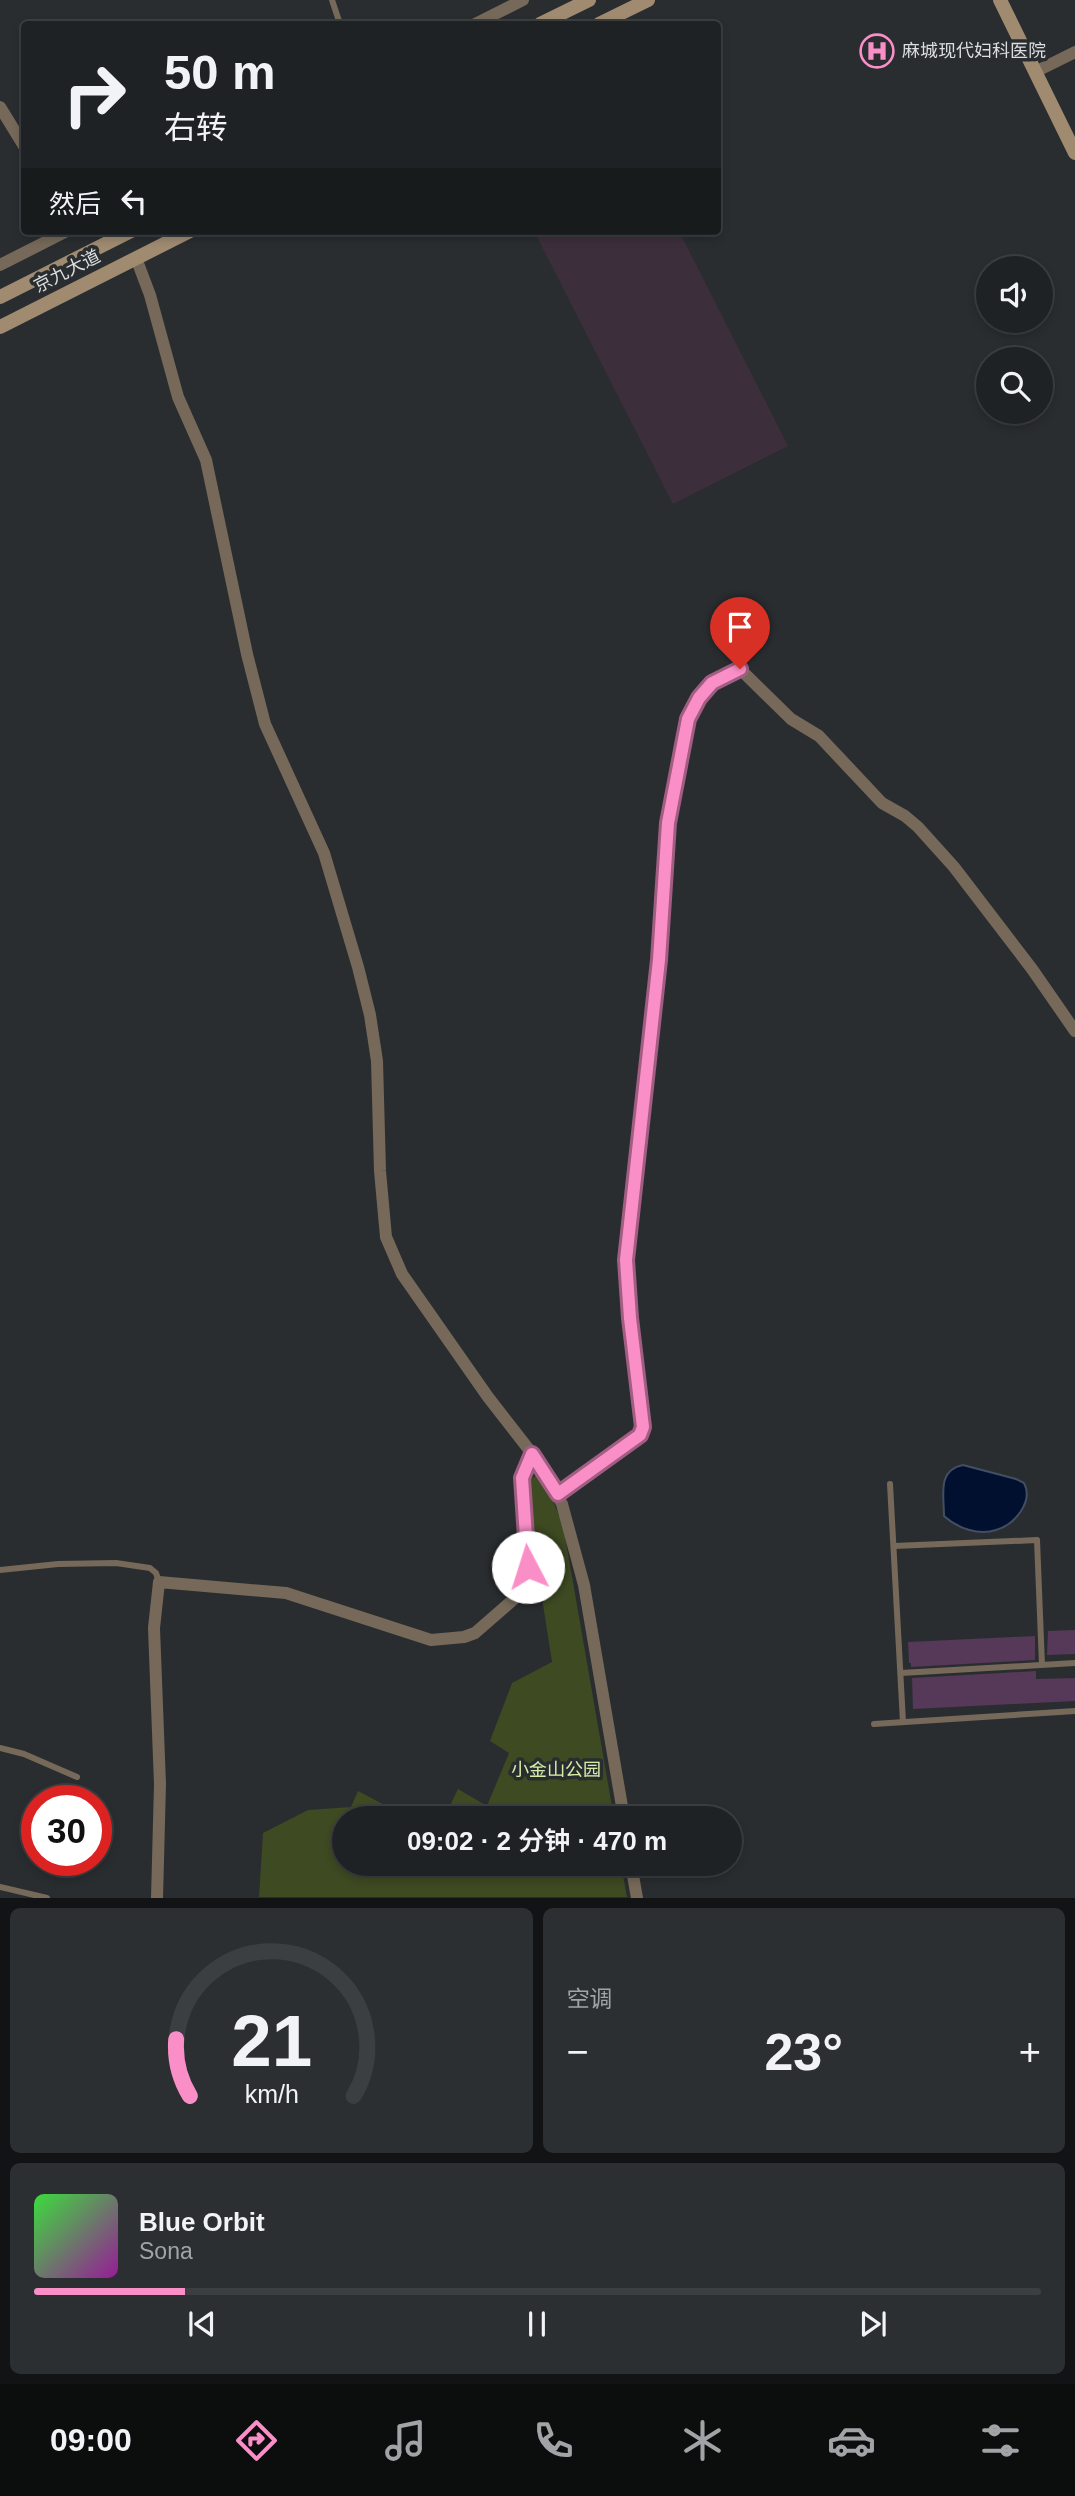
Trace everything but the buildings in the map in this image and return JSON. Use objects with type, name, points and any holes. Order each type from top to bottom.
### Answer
[{"type":"street","points":[[481,21],[523,0]]},
{"type":"street","points":[[546,21],[589,0]]},
{"type":"street","points":[[605,21],[648,0]]},
{"type":"street","points":[[1000,0],[1075,153]]},
{"type":"street","points":[[1035,72],[1075,52]]},
{"type":"street","points":[[0,107],[21,141]]},
{"type":"street","points":[[0,265],[59,235]]},
{"type":"street","name":"京九大道","points":[[0,297],[123,235]]},
{"type":"street","name":"京九大道","points":[[0,327],[182,235]]},
{"type":"street","points":[[136,258],[150,295],[178,397],[206,460],[247,654],[265,724],[313,824],[358,967],[370,1015],[377,1061],[380,1171],[386,1237],[402,1275],[558,1494],[569,1522],[584,1585],[622,1806]]},
{"type":"street","points":[[558,1494],[640,1435],[643,1427],[626,1260],[659,960],[668,823],[688,719],[699,698],[712,683],[740,669],[791,719],[819,736],[882,803],[918,827],[954,867],[1032,969],[1075,1031]]},
{"type":"street","points":[[156,1898],[160,1784],[154,1628],[159,1582],[286,1592],[431,1640],[464,1637],[475,1633],[514,1599],[523,1584],[528,1567],[522,1478],[532,1454]]},
{"type":"street","points":[[633,1876],[637,1898]]},
{"type":"lane","points":[[332,0],[339,21]]},
{"type":"lane","points":[[890,1484],[903,1722]]},
{"type":"lane","points":[[894,1546],[1037,1540],[1042,1665]]},
{"type":"lane","points":[[0,1570],[58,1564],[116,1563],[150,1568],[156,1573],[159,1582]]},
{"type":"lane","points":[[901,1673],[1075,1663]]},
{"type":"lane","points":[[874,1724],[1075,1711]]},
{"type":"lane","points":[[0,1748],[24,1754],[77,1777]]},
{"type":"lane","points":[[0,1887],[47,1898]]},
{"type":"shaded area","points":[[536,235],[681,235],[788,446],[673,504]]},
{"type":"green space","name":"小金山公园","points":[[537,1475],[551,1496],[563,1525],[612,1806],[487,1806],[509,1753],[490,1741],[512,1683],[552,1662],[524,1483]]},
{"type":"green space","name":"小金山公园","points":[[458,1789],[487,1806],[450,1806]]},
{"type":"green space","points":[[358,1791],[386,1806],[351,1806]]},
{"type":"green space","points":[[332,1808],[332,1876],[623,1876],[627,1897],[259,1897],[263,1833],[308,1810]]},
{"type":"water","points":[[963,1465],[1024,1483],[1026,1498],[1015,1518],[1003,1527],[983,1532],[962,1527],[944,1516],[943,1492],[946,1478],[949,1472]]},
{"type":"place","name":"麻城现代妇科医院","points":[[877,51]]},
{"type":"route","points":[[528,1567],[522,1478],[532,1454],[558,1494],[640,1435],[643,1427],[626,1260],[659,960],[668,823],[688,719],[693,708],[712,683],[740,669]]}]
